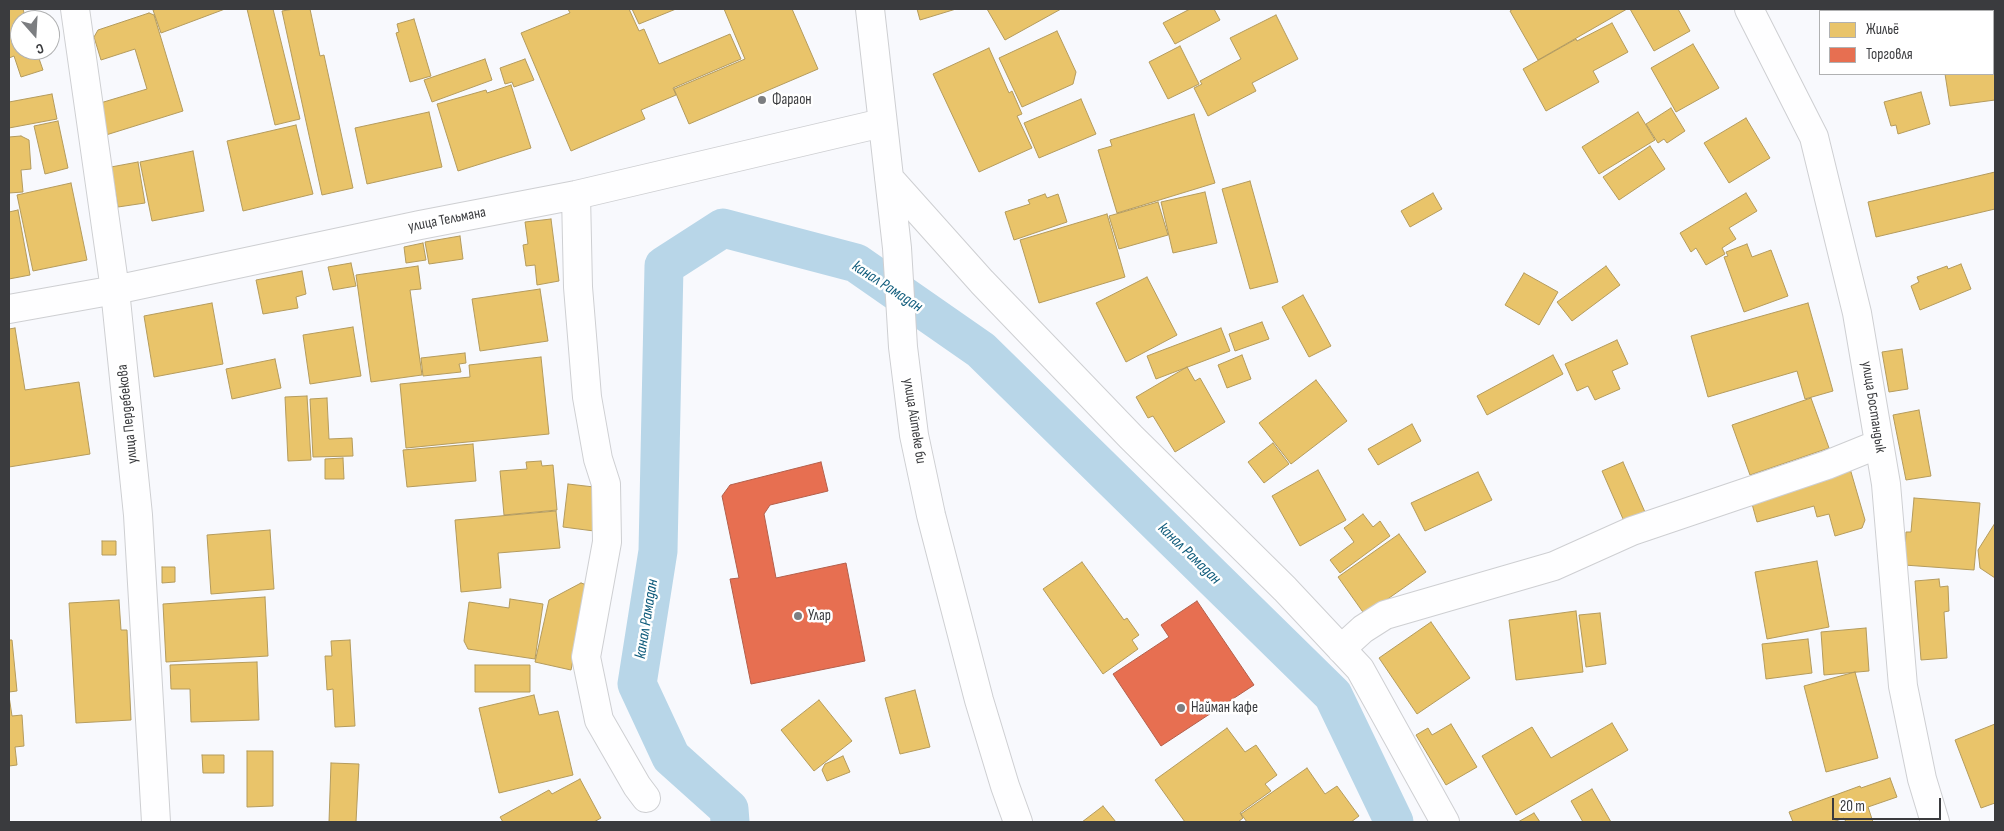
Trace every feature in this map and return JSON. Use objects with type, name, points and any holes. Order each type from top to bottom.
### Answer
[{"type":"street","name":"улица Пердебекова","points":[[75,9],[115,290],[138,515],[156,822]]},
{"type":"street","name":"улица Айтеке би","points":[[870,9],[890,178],[897,248],[903,347],[914,434],[931,515],[979,700],[1018,822]]},
{"type":"street","name":"улица Бостандык","points":[[1750,9],[1814,138],[1857,313],[1886,484],[1903,686],[1922,778],[1935,822]]},
{"type":"street","name":"улица Тельмана","points":[[9,309],[115,290],[420,225],[576,195],[882,123]]},
{"type":"street","points":[[890,178],[982,282],[1124,430],[1285,589],[1360,669],[1445,822]]},
{"type":"street","points":[[576,195],[578,287],[587,397],[598,459],[606,484],[607,542],[586,657],[599,720],[637,786],[646,798]]},
{"type":"street","points":[[1341,649],[1362,628],[1385,615],[1554,566],[1632,531],[1828,465],[1879,444]]},
{"type":"building: Жильё","points":[[9,9],[23,9],[10,10],[9,58]]},
{"type":"building: Жильё","points":[[225,9],[161,33],[153,10]]},
{"type":"building: Жильё","points":[[247,9],[273,9],[300,119],[275,125]]},
{"type":"building: Жильё","points":[[310,9],[320,56],[324,55],[353,188],[322,195],[282,11]]},
{"type":"building: Жильё","points":[[568,9],[629,9],[639,31],[644,29],[659,64],[730,34],[741,59],[673,88],[676,95],[641,110],[645,119],[571,151],[521,33],[570,13]]},
{"type":"building: Жильё","points":[[632,9],[676,9],[639,24]]},
{"type":"building: Жильё","points":[[724,9],[792,9],[818,69],[689,124],[674,89],[745,59]]},
{"type":"building: Жильё","points":[[917,9],[956,9],[920,20]]},
{"type":"building: Жильё","points":[[987,9],[1061,9],[1005,40]]},
{"type":"building: Жильё","points":[[1190,9],[1214,9],[1220,20],[1175,44],[1163,23]]},
{"type":"building: Жильё","points":[[1513,9],[1627,9],[1538,60],[1510,11]]},
{"type":"building: Жильё","points":[[1630,9],[1678,9],[1690,31],[1654,51]]},
{"type":"building: Жильё","points":[[1989,9],[1990,10],[1937,10]]},
{"type":"building: Жильё","points":[[149,13],[154,15],[183,111],[106,135],[97,104],[147,89],[135,49],[101,60],[94,37],[98,30]]},
{"type":"building: Жильё","points":[[1276,15],[1298,59],[1252,83],[1256,91],[1208,116],[1194,88],[1202,84],[1200,81],[1241,59],[1230,38]]},
{"type":"building: Жильё","points":[[414,19],[431,76],[410,82],[396,33],[399,32],[397,24]]},
{"type":"building: Жильё","points":[[1612,23],[1628,52],[1593,71],[1599,82],[1546,111],[1523,69],[1576,39],[1577,41]]},
{"type":"building: Жильё","points":[[1057,31],[1076,72],[1073,84],[1022,107],[999,58]]},
{"type":"building: Жильё","points":[[1693,44],[1719,88],[1676,112],[1651,68]]},
{"type":"building: Жильё","points":[[1994,44],[1995,100],[1950,106],[1945,75],[1994,75]]},
{"type":"building: Жильё","points":[[1180,46],[1199,84],[1168,99],[1149,62]]},
{"type":"building: Жильё","points":[[989,48],[1009,93],[1012,91],[1022,114],[1017,116],[1032,148],[979,172],[933,74]]},
{"type":"building: Жильё","points":[[485,59],[492,80],[432,102],[424,80]]},
{"type":"building: Жильё","points":[[525,59],[534,80],[514,87],[512,82],[505,84],[500,68]]},
{"type":"building: Жильё","points":[[15,60],[40,60],[43,70],[21,77]]},
{"type":"building: Жильё","points":[[511,85],[531,148],[458,171],[437,104],[486,90],[487,93]]},
{"type":"building: Жильё","points":[[1921,92],[1930,124],[1898,134],[1896,125],[1891,126],[1884,102]]},
{"type":"building: Жильё","points":[[52,94],[57,119],[9,128],[9,102]]},
{"type":"building: Жильё","points":[[1081,99],[1096,134],[1039,158],[1024,123]]},
{"type":"building: Жильё","points":[[1671,108],[1685,131],[1667,143],[1664,139],[1658,143],[1646,124]]},
{"type":"building: Жильё","points":[[429,112],[442,167],[367,184],[355,128]]},
{"type":"building: Жильё","points":[[1638,112],[1655,140],[1599,174],[1582,147]]},
{"type":"building: Жильё","points":[[1194,114],[1215,183],[1117,213],[1098,150],[1112,146],[1110,140]]},
{"type":"building: Жильё","points":[[1746,118],[1770,158],[1729,183],[1704,143]]},
{"type":"building: Жильё","points":[[58,121],[68,168],[45,174],[34,126]]},
{"type":"building: Жильё","points":[[296,125],[313,194],[243,211],[227,141]]},
{"type":"building: Жильё","points":[[21,136],[29,140],[31,169],[21,170],[23,192],[9,193],[9,137]]},
{"type":"building: Жильё","points":[[1650,146],[1665,169],[1619,200],[1603,177]]},
{"type":"building: Жильё","points":[[193,151],[204,211],[152,221],[140,162]]},
{"type":"building: Жильё","points":[[138,162],[145,203],[118,207],[111,167]]},
{"type":"building: Жильё","points":[[1995,172],[1995,209],[1876,237],[1868,202]]},
{"type":"building: Жильё","points":[[1250,181],[1278,282],[1250,289],[1222,189]]},
{"type":"building: Жильё","points":[[71,183],[87,260],[33,271],[17,195]]},
{"type":"building: Жильё","points":[[1205,192],[1217,243],[1173,253],[1161,202]]},
{"type":"building: Жильё","points":[[1433,193],[1442,209],[1410,227],[1401,211]]},
{"type":"building: Жильё","points":[[1746,193],[1757,211],[1729,228],[1736,239],[1722,248],[1725,254],[1706,265],[1696,248],[1691,252],[1680,233]]},
{"type":"building: Жильё","points":[[1045,194],[1047,198],[1058,194],[1067,222],[1014,240],[1005,212],[1030,204],[1028,200]]},
{"type":"building: Жильё","points":[[1158,202],[1168,235],[1119,249],[1109,216]]},
{"type":"building: Жильё","points":[[18,210],[30,275],[9,279],[9,212]]},
{"type":"building: Жильё","points":[[1107,214],[1125,277],[1039,303],[1020,240]]},
{"type":"building: Жильё","points":[[551,219],[559,281],[537,285],[535,265],[526,266],[523,245],[528,244],[525,222]]},
{"type":"building: Жильё","points":[[460,236],[463,259],[429,264],[425,242]]},
{"type":"building: Жильё","points":[[423,243],[426,260],[406,263],[404,247]]},
{"type":"building: Жильё","points":[[1747,244],[1752,257],[1771,250],[1788,296],[1744,312],[1724,257],[1728,256],[1726,252]]},
{"type":"building: Жильё","points":[[351,263],[356,286],[333,290],[328,267]]},
{"type":"building: Жильё","points":[[1961,264],[1971,289],[1920,310],[1911,286],[1919,282],[1917,277],[1947,266],[1948,269]]},
{"type":"building: Жильё","points":[[418,266],[421,289],[410,290],[422,375],[371,382],[356,275]]},
{"type":"building: Жильё","points":[[1606,266],[1620,285],[1572,321],[1557,302]]},
{"type":"building: Жильё","points":[[302,271],[306,294],[296,297],[298,308],[263,314],[256,280]]},
{"type":"building: Жильё","points":[[1524,273],[1558,292],[1539,325],[1505,305]]},
{"type":"building: Жильё","points":[[1147,277],[1177,335],[1126,362],[1096,303]]},
{"type":"building: Жильё","points":[[540,289],[548,341],[480,351],[472,299]]},
{"type":"building: Жильё","points":[[1303,295],[1331,346],[1309,357],[1282,307]]},
{"type":"building: Жильё","points":[[212,303],[223,364],[154,377],[144,316]]},
{"type":"building: Жильё","points":[[1808,303],[1833,391],[1805,399],[1797,371],[1708,397],[1691,336]]},
{"type":"building: Жильё","points":[[1262,322],[1269,339],[1235,351],[1229,334]]},
{"type":"building: Жильё","points":[[353,327],[361,376],[310,384],[303,335]]},
{"type":"building: Жильё","points":[[15,328],[25,390],[79,382],[90,454],[9,467],[9,329]]},
{"type":"building: Жильё","points":[[1221,328],[1230,351],[1156,379],[1147,356]]},
{"type":"building: Жильё","points":[[1617,340],[1628,364],[1612,371],[1620,389],[1595,400],[1588,386],[1577,391],[1565,364]]},
{"type":"building: Жильё","points":[[1902,349],[1908,389],[1889,392],[1882,352]]},
{"type":"building: Жильё","points":[[465,353],[466,363],[459,364],[461,372],[423,376],[421,358]]},
{"type":"building: Жильё","points":[[1242,355],[1251,379],[1227,388],[1218,365]]},
{"type":"building: Жильё","points":[[1553,355],[1563,374],[1487,415],[1477,396]]},
{"type":"building: Жильё","points":[[541,357],[549,434],[406,448],[400,384],[470,377],[469,365]]},
{"type":"building: Жильё","points":[[275,359],[281,388],[232,399],[226,369]]},
{"type":"building: Жильё","points":[[1187,367],[1195,381],[1200,378],[1225,422],[1175,452],[1153,416],[1148,418],[1136,397]]},
{"type":"building: Жильё","points":[[1316,380],[1347,421],[1291,464],[1259,423]]},
{"type":"building: Жильё","points":[[307,396],[311,460],[288,461],[285,397]]},
{"type":"building: Жильё","points":[[327,398],[329,439],[352,438],[353,456],[313,457],[310,399]]},
{"type":"building: Жильё","points":[[1811,398],[1829,448],[1750,475],[1732,425]]},
{"type":"building: Жильё","points":[[1919,410],[1931,476],[1906,480],[1893,415]]},
{"type":"building: Жильё","points":[[1412,424],[1421,441],[1378,465],[1368,449]]},
{"type":"building: Жильё","points":[[1273,443],[1289,464],[1264,483],[1248,462]]},
{"type":"building: Жильё","points":[[473,444],[476,481],[407,487],[403,450]]},
{"type":"building: Жильё","points":[[343,458],[344,479],[325,479],[325,459]]},
{"type":"building: Жильё","points":[[541,461],[542,466],[553,465],[557,510],[504,515],[500,471],[527,469],[526,462]]},
{"type":"building: Жильё","points":[[1623,462],[1648,519],[1627,528],[1602,471]]},
{"type":"building: Жильё","points":[[1849,465],[1865,520],[1862,528],[1835,536],[1829,514],[1817,517],[1814,506],[1757,522],[1749,493]]},
{"type":"building: Жильё","points":[[1318,470],[1346,520],[1300,546],[1272,496]]},
{"type":"building: Жильё","points":[[1478,472],[1492,500],[1425,531],[1411,503]]},
{"type":"building: Жильё","points":[[568,484],[594,487],[594,531],[563,527]]},
{"type":"building: Жильё","points":[[1914,498],[1980,503],[1974,570],[1904,565],[1906,532],[1911,532]]},
{"type":"building: Жильё","points":[[556,511],[560,548],[498,553],[501,588],[461,592],[455,520]]},
{"type":"building: Жильё","points":[[1363,514],[1373,527],[1380,521],[1390,536],[1340,573],[1330,560],[1354,542],[1344,528]]},
{"type":"building: Жильё","points":[[1995,523],[1995,578],[1980,568],[1978,550]]},
{"type":"building: Жильё","points":[[270,530],[274,589],[211,594],[207,535]]},
{"type":"building: Жильё","points":[[1399,534],[1426,572],[1365,615],[1338,577]]},
{"type":"building: Жильё","points":[[102,541],[116,541],[116,555],[102,555]]},
{"type":"building: Жильё","points":[[1817,561],[1829,627],[1767,639],[1755,572]]},
{"type":"building: Жильё","points":[[1082,562],[1124,620],[1127,618],[1139,635],[1132,640],[1138,649],[1103,674],[1043,589]]},
{"type":"building: Жильё","points":[[162,567],[175,567],[175,582],[162,583]]},
{"type":"building: Жильё","points":[[1939,579],[1940,587],[1948,586],[1949,611],[1944,612],[1947,658],[1921,660],[1915,581]]},
{"type":"building: Жильё","points":[[581,583],[587,585],[588,589],[571,670],[535,662],[549,600]]},
{"type":"building: Жильё","points":[[265,597],[268,656],[166,662],[163,604]]},
{"type":"building: Жильё","points":[[510,599],[543,604],[535,659],[468,649],[464,641],[469,602],[509,608]]},
{"type":"building: Жильё","points":[[119,600],[121,630],[127,630],[131,720],[76,723],[69,603]]},
{"type":"building: Жильё","points":[[1576,611],[1583,672],[1516,680],[1509,620]]},
{"type":"building: Жильё","points":[[1600,613],[1606,664],[1586,667],[1579,615]]},
{"type":"building: Жильё","points":[[1431,622],[1470,678],[1417,714],[1379,658]]},
{"type":"building: Жильё","points":[[1866,628],[1869,671],[1824,675],[1821,632]]},
{"type":"building: Жильё","points":[[1808,639],[1812,673],[1766,679],[1762,644]]},
{"type":"building: Жильё","points":[[9,640],[12,640],[17,691],[9,692]]},
{"type":"building: Жильё","points":[[350,640],[355,726],[335,727],[333,689],[327,690],[325,656],[332,656],[331,641]]},
{"type":"building: Жильё","points":[[257,662],[259,720],[191,722],[190,689],[171,689],[170,665]]},
{"type":"building: Жильё","points":[[475,665],[530,665],[530,692],[475,692]]},
{"type":"building: Жильё","points":[[1855,672],[1878,758],[1826,772],[1804,686]]},
{"type":"building: Жильё","points":[[915,690],[930,747],[900,754],[885,698]]},
{"type":"building: Жильё","points":[[534,695],[539,715],[558,711],[573,775],[499,793],[479,708]]},
{"type":"building: Жильё","points":[[9,696],[12,716],[22,715],[24,746],[15,747],[17,765],[9,766]]},
{"type":"building: Жильё","points":[[819,700],[852,741],[814,771],[781,730]]},
{"type":"building: Жильё","points":[[1612,723],[1628,750],[1516,815],[1482,756],[1532,727],[1551,758]]},
{"type":"building: Жильё","points":[[1451,724],[1477,767],[1446,785],[1416,735],[1428,728],[1432,735]]},
{"type":"building: Жильё","points":[[1995,724],[1995,803],[1981,808],[1955,740]]},
{"type":"building: Жильё","points":[[1227,728],[1245,752],[1256,745],[1277,775],[1265,784],[1271,791],[1240,813],[1243,818],[1238,822],[1185,822],[1155,780]]},
{"type":"building: Жильё","points":[[247,751],[273,751],[273,806],[247,807]]},
{"type":"building: Жильё","points":[[202,755],[224,755],[224,773],[203,773]]},
{"type":"building: Жильё","points":[[843,756],[850,772],[827,781],[822,770],[825,764]]},
{"type":"building: Жильё","points":[[331,763],[359,764],[356,822],[329,822]]},
{"type":"building: Жильё","points":[[1307,768],[1325,794],[1337,786],[1359,816],[1351,822],[1247,822],[1241,814]]},
{"type":"building: Жильё","points":[[1890,778],[1897,797],[1868,807],[1873,822],[1846,822],[1844,818],[1833,822],[1793,822],[1789,812],[1860,786],[1861,788]]},
{"type":"building: Жильё","points":[[580,779],[601,818],[594,822],[503,822],[500,817],[549,790],[552,794]]},
{"type":"building: Жильё","points":[[1592,789],[1611,822],[1583,822],[1571,801]]},
{"type":"building: Жильё","points":[[1103,806],[1116,822],[1082,822]]},
{"type":"building: Жильё","points":[[1534,813],[1540,822],[1518,822]]},
{"type":"building: Торговля","points":[[821,462],[828,491],[770,505],[764,514],[776,578],[846,563],[865,661],[751,684],[730,579],[739,578],[722,496],[730,485]]},
{"type":"building: Торговля","points":[[1197,601],[1254,685],[1161,746],[1113,674],[1169,637],[1161,625]]},
{"type":"waterway","name":"канал Рамадан","points":[[730,822],[729,809],[671,757],[637,684],[658,551],[664,266],[723,228],[856,263],[981,350],[1333,695],[1394,822]]},
{"type":"place","name":"Фараон","points":[[762,100]]},
{"type":"place","name":"Улар","points":[[798,616]]},
{"type":"place","name":"Найман кафе","points":[[1181,708]]}]
